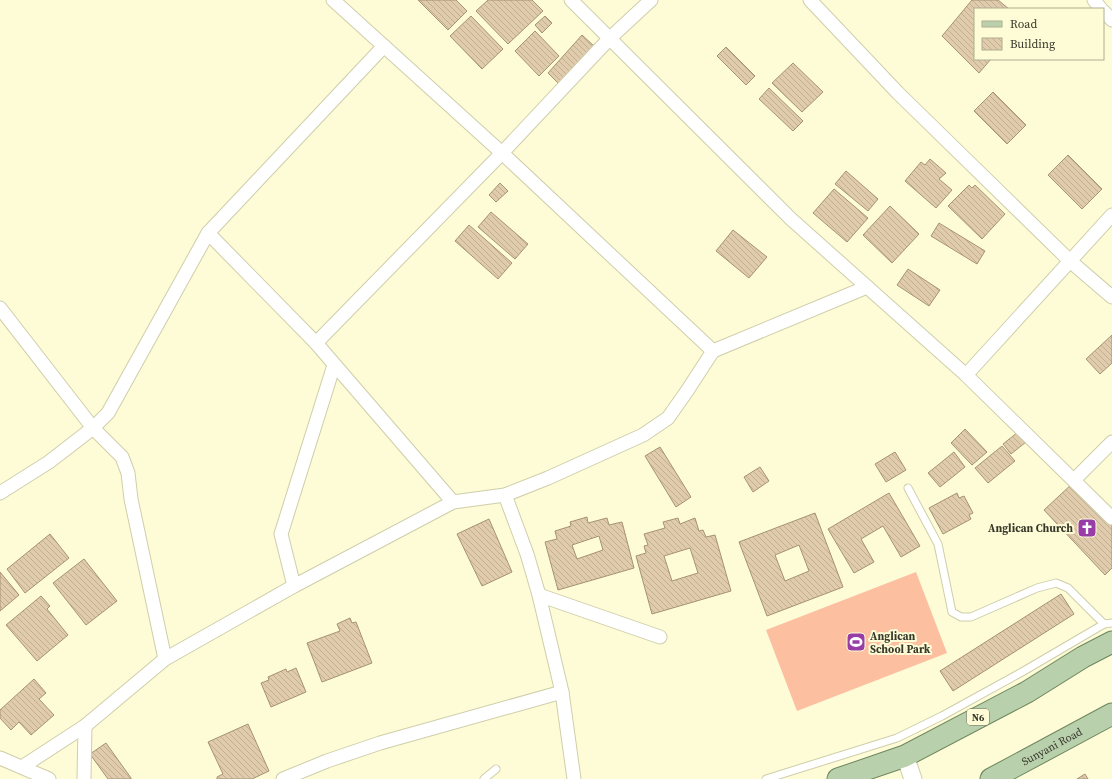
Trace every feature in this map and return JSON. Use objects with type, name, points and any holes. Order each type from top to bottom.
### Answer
[{"type":"main road","name":"N6","points":[[838,779],[905,756],[1027,692],[1083,657],[1108,633]]},
{"type":"main road","name":"Sunyani Road","points":[[994,778],[1112,714]]},
{"type":"street","points":[[333,0],[502,153],[713,351]]},
{"type":"street","points":[[571,0],[791,219],[966,375],[1112,518]]},
{"type":"street","points":[[316,343],[502,153],[609,39],[651,0]]},
{"type":"street","points":[[810,0],[898,93],[1070,261],[1112,297]]},
{"type":"street","points":[[1094,0],[1100,8]]},
{"type":"street","points":[[1104,12],[1112,20]]},
{"type":"street","points":[[0,493],[49,462],[93,428],[108,412],[208,233],[384,46]]},
{"type":"street","points":[[966,375],[1112,214]]},
{"type":"street","points":[[208,233],[316,343],[453,502]]},
{"type":"street","points":[[22,767],[85,726],[165,659],[294,586],[453,502],[505,495],[548,478],[643,435],[668,418],[688,391],[713,351],[867,287]]},
{"type":"street","points":[[0,308],[93,428],[122,457],[128,473],[131,498],[165,659]]},
{"type":"street","points":[[294,586],[281,534],[334,365]]},
{"type":"street","points":[[1074,480],[1112,442]]},
{"type":"street","points":[[505,495],[527,554],[539,595],[562,692],[574,779]]},
{"type":"street","points":[[539,595],[660,636]]},
{"type":"street","points":[[283,779],[327,761],[380,743],[562,692]]},
{"type":"street","points":[[84,779],[85,726]]},
{"type":"street","points":[[905,756],[913,779]]},
{"type":"street","points":[[0,758],[49,779]]},
{"type":"lane","points":[[908,488],[938,544],[952,612],[961,616],[971,617],[1037,588],[1056,583],[1068,588],[1092,611],[1108,633]]},
{"type":"lane","points":[[766,779],[897,738],[942,716],[1022,672],[1108,633],[1112,623]]},
{"type":"lane","points":[[484,779],[496,769]]},
{"type":"shaded area","name":"Anglican School Park","points":[[916,572],[947,653],[797,711],[766,630]]},
{"type":"building","points":[[418,0],[456,0],[467,11],[448,30]]},
{"type":"building","points":[[488,0],[532,0],[543,11],[508,44],[476,11]]},
{"type":"building","points":[[972,0],[998,0],[1008,8],[974,8],[974,60],[990,60],[979,73],[942,36]]},
{"type":"building","points":[[471,16],[503,49],[482,69],[450,36]]},
{"type":"building","points":[[545,16],[552,23],[542,33],[535,25]]},
{"type":"building","points":[[535,31],[559,56],[539,76],[515,51]]},
{"type":"building","points":[[582,35],[594,46],[559,84],[548,73]]},
{"type":"building","points":[[726,47],[755,76],[746,85],[717,56]]},
{"type":"building","points":[[793,63],[823,92],[802,112],[772,83]]},
{"type":"building","points":[[769,88],[803,121],[793,131],[759,99]]},
{"type":"building","points":[[993,92],[1026,125],[1007,144],[974,111]]},
{"type":"building","points":[[1068,155],[1102,189],[1082,209],[1048,175]]},
{"type":"building","points":[[930,159],[946,173],[939,179],[952,190],[936,208],[905,181],[921,162],[925,165]]},
{"type":"building","points":[[846,171],[878,199],[868,211],[835,184]]},
{"type":"building","points":[[500,183],[508,191],[496,202],[489,195]]},
{"type":"building","points":[[969,185],[972,188],[975,185],[1005,214],[982,239],[948,206]]},
{"type":"building","points":[[834,189],[868,218],[847,242],[813,213]]},
{"type":"building","points":[[890,206],[919,234],[892,263],[863,235]]},
{"type":"building","points":[[491,212],[528,244],[515,259],[478,227]]},
{"type":"building","points":[[939,223],[985,251],[977,264],[931,236]]},
{"type":"building","points":[[469,225],[512,263],[498,279],[455,241]]},
{"type":"building","points":[[733,230],[767,257],[749,278],[716,251]]},
{"type":"building","points":[[908,269],[940,290],[929,306],[897,285]]},
{"type":"building","points":[[1112,335],[1112,363],[1100,374],[1086,359]]},
{"type":"building","points":[[965,429],[987,452],[972,465],[951,443]]},
{"type":"building","points":[[1018,432],[1026,442],[1011,454],[1003,444]]},
{"type":"building","points":[[1002,446],[1015,461],[988,483],[975,468]]},
{"type":"building","points":[[660,447],[691,497],[676,507],[645,456]]},
{"type":"building","points":[[895,452],[906,470],[886,482],[875,464]]},
{"type":"building","points":[[954,452],[965,467],[940,487],[928,473]]},
{"type":"building","points":[[760,467],[769,481],[753,492],[744,477]]},
{"type":"building","name":"Anglican Church","points":[[1074,482],[1112,523],[1112,568],[1105,575],[1044,510]]},
{"type":"building","points":[[889,493],[920,546],[901,557],[883,526],[861,539],[874,562],[854,573],[828,529]]},
{"type":"building","points":[[957,493],[959,498],[964,496],[973,513],[969,515],[971,519],[943,534],[929,508]]},
{"type":"building","points":[[815,513],[843,587],[767,616],[739,542]],"holes":[[[799,545],[809,571],[785,581],[775,555]]]},
{"type":"building","points":[[587,517],[588,523],[607,518],[609,525],[622,522],[634,568],[558,590],[545,542],[557,539],[555,531],[571,526],[570,522]],"holes":[[[599,536],[603,550],[577,559],[572,545]]]},
{"type":"building","points":[[678,518],[680,524],[695,518],[699,531],[703,530],[706,537],[715,535],[731,591],[652,614],[636,556],[646,553],[644,546],[648,545],[644,534],[665,528],[663,522]],"holes":[[[690,548],[698,573],[672,581],[664,556]]]},
{"type":"building","points":[[489,519],[512,572],[482,586],[457,534]]},
{"type":"building","points":[[50,534],[69,558],[25,593],[7,569]]},
{"type":"building","points":[[84,559],[117,601],[86,625],[53,583]]},
{"type":"building","points":[[0,572],[19,595],[0,611]]},
{"type":"building","points":[[1061,594],[1074,614],[953,691],[940,671]]},
{"type":"building","points":[[41,596],[50,606],[47,609],[68,635],[37,661],[6,625]]},
{"type":"building","points":[[350,618],[352,623],[356,622],[372,663],[322,682],[307,643],[340,631],[337,624]]},
{"type":"building","points":[[296,668],[306,692],[271,707],[261,683],[269,680],[268,677],[286,669],[287,672]]},
{"type":"building","points":[[34,679],[46,693],[39,699],[54,715],[31,735],[19,722],[11,730],[0,718],[0,710]]},
{"type":"building","points":[[248,724],[269,771],[252,779],[217,779],[217,777],[223,774],[208,742]]},
{"type":"building","points":[[106,743],[131,779],[108,779],[90,754]]},
{"type":"building","points":[[1085,774],[1088,779],[1077,779]]},
{"type":"place","name":"Anglican Church","points":[[1087,528]]},
{"type":"place","name":"Anglican School Park","points":[[856,642]]}]
